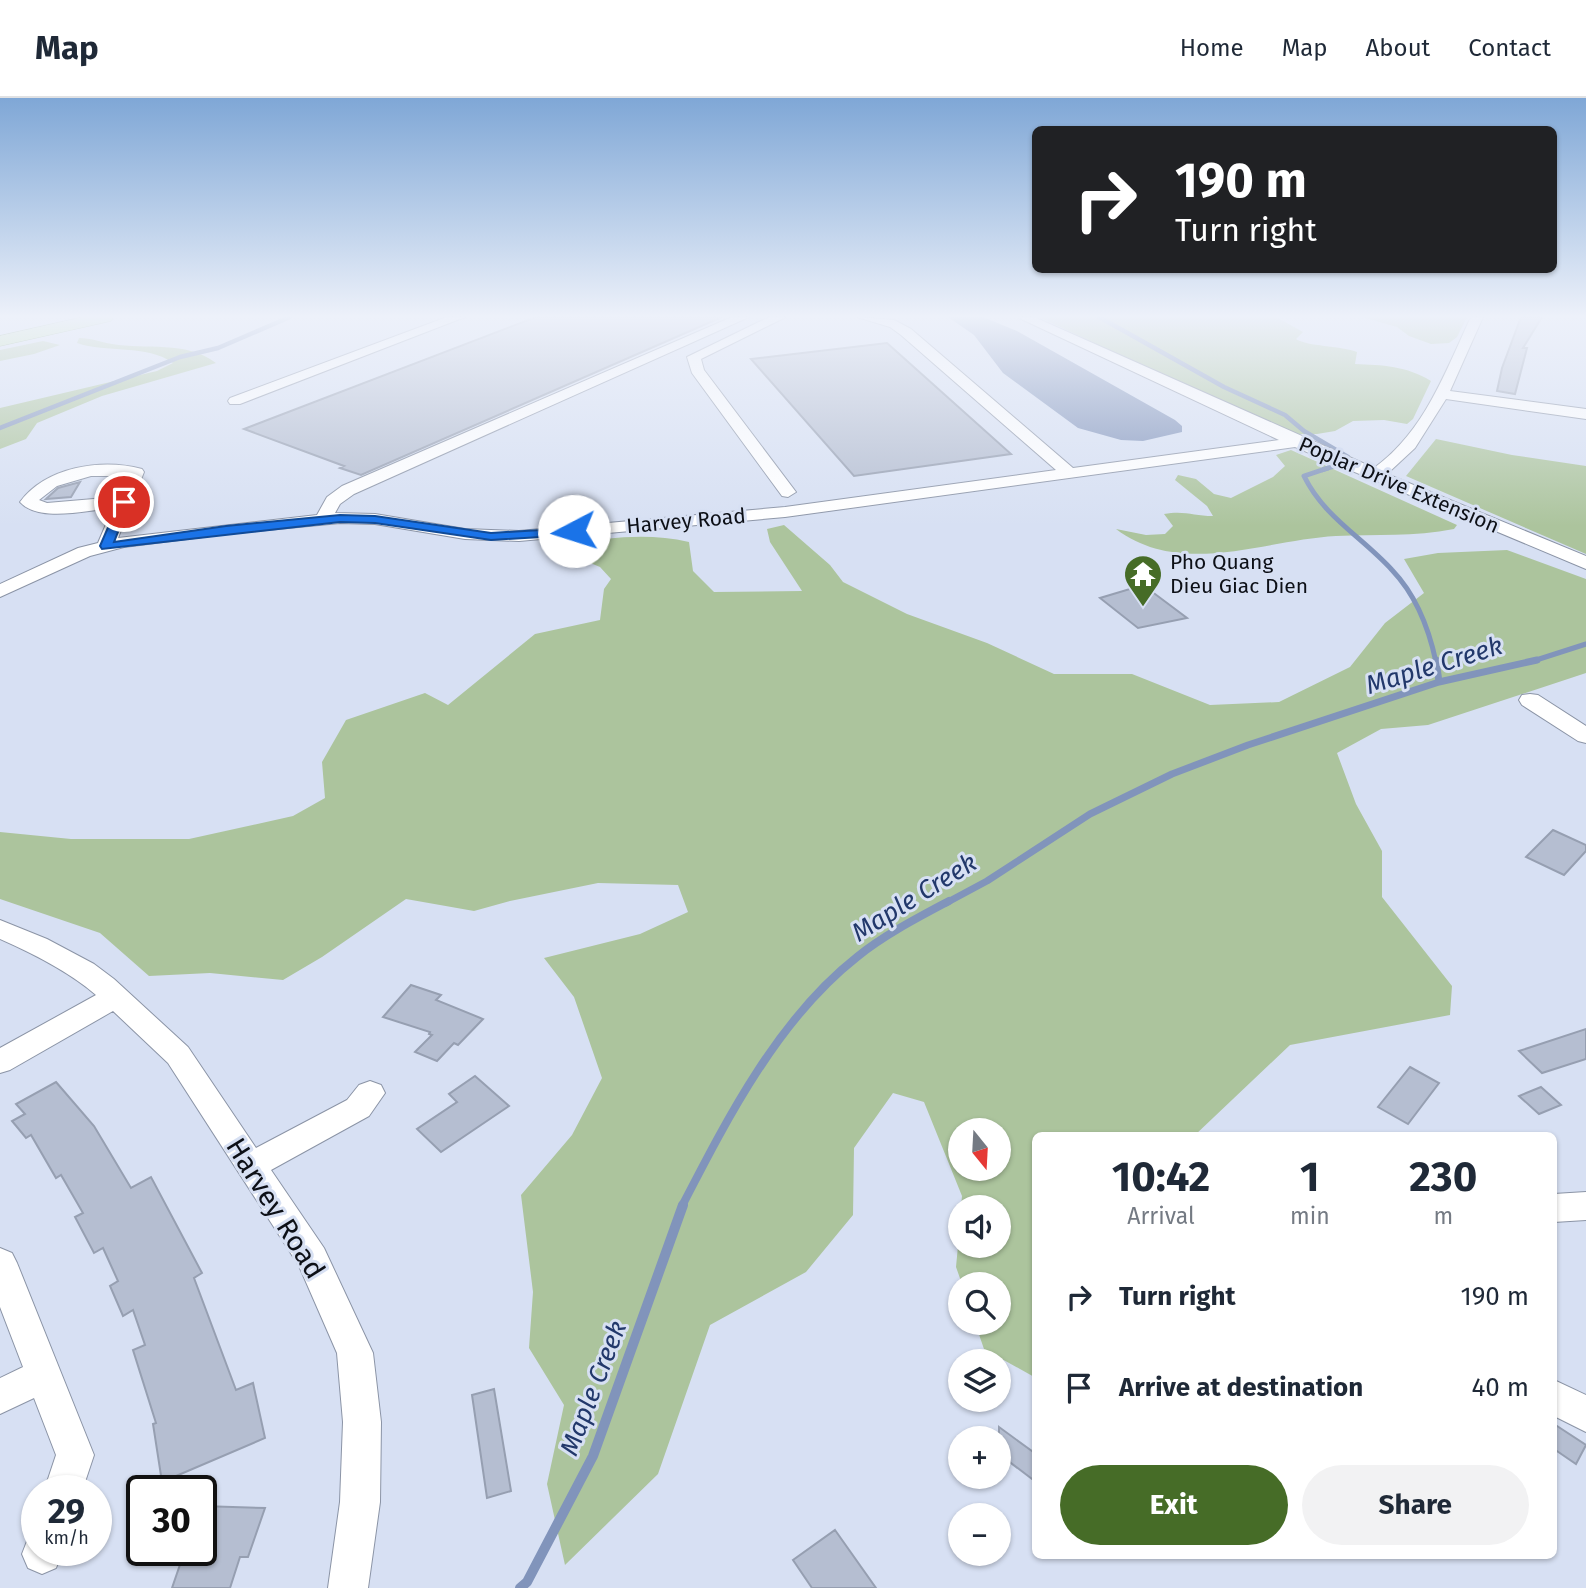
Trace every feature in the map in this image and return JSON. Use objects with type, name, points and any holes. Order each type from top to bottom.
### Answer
[{"type":"street","points":[[234,401],[273,387]]},
{"type":"street","points":[[323,519],[333,501],[348,490],[584,387]]},
{"type":"street","points":[[709,387],[788,492]]},
{"type":"street","points":[[969,387],[1068,472]]},
{"type":"street","name":"Poplar Drive Extension","points":[[1175,387],[1297,442],[1586,563]]},
{"type":"street","points":[[1375,475],[1394,463],[1411,445],[1440,399],[1444,387]]},
{"type":"street","points":[[1440,394],[1586,414]]},
{"type":"street","name":"Harvey Road","points":[[0,591],[66,560],[106,546],[323,519],[375,519],[466,534],[520,536],[772,513],[1297,442]]},
{"type":"street","points":[[106,546],[124,502],[136,472],[61,475],[38,490],[28,502],[46,508],[124,502]]},
{"type":"street","points":[[1530,700],[1586,736]]},
{"type":"street","name":"Harvey Road","points":[[0,929],[38,945],[84,971],[178,1055],[312,1258],[355,1353],[362,1422],[359,1502],[348,1588]]},
{"type":"street","points":[[0,1062],[115,997]]},
{"type":"street","points":[[250,1166],[358,1108],[370,1093]]},
{"type":"street","points":[[1557,1208],[1586,1206]]},
{"type":"street","points":[[0,1263],[75,1455],[68,1475]]},
{"type":"street","points":[[0,1397],[44,1375]]},
{"type":"street","points":[[1557,1399],[1586,1414]]},
{"type":"green space","points":[[91,387],[135,387],[102,396],[37,423],[26,439],[0,449],[0,408]]},
{"type":"green space","points":[[1186,387],[1428,387],[1413,419],[1407,424],[1384,420],[1353,421],[1335,431],[1317,434],[1294,434]]},
{"type":"green space","points":[[1436,439],[1512,455],[1586,466],[1586,554],[1406,476]]},
{"type":"green space","points":[[1291,450],[1457,525],[1454,529],[1424,533],[1336,536],[1195,554],[1141,544],[1116,529],[1146,535],[1165,534],[1173,526],[1164,514],[1213,516],[1207,506],[1175,480],[1178,475],[1196,479],[1214,494],[1231,498],[1273,477],[1285,466],[1276,455]]},
{"type":"green space","points":[[784,525],[830,565],[843,582],[907,614],[987,643],[1054,674],[1132,674],[1210,705],[1279,702],[1350,667],[1385,623],[1424,593],[1404,559],[1438,553],[1507,550],[1586,579],[1586,673],[1428,725],[1381,729],[1337,753],[1356,804],[1382,851],[1382,897],[1452,986],[1450,1015],[1290,1045],[1198,1132],[1032,1132],[1032,1376],[1011,1364],[1011,1349],[984,1349],[979,1335],[1011,1335],[1011,1272],[958,1272],[956,1267],[957,1258],[1011,1258],[1011,1195],[962,1195],[956,1181],[1012,1181],[1012,1118],[948,1118],[948,1161],[924,1102],[893,1093],[854,1148],[853,1215],[806,1272],[710,1325],[658,1474],[565,1565],[547,1484],[564,1405],[529,1348],[533,1292],[521,1195],[572,1135],[602,1078],[574,997],[544,958],[640,934],[688,912],[678,885],[598,883],[474,911],[406,899],[322,957],[283,980],[210,973],[149,976],[100,933],[0,899],[0,832],[71,839],[189,839],[293,816],[325,798],[322,762],[346,720],[425,693],[448,705],[535,634],[600,620],[604,589],[611,579],[600,567],[571,555],[572,544],[630,537],[689,542],[693,571],[714,592],[802,591],[770,542],[767,529]]},
{"type":"water","points":[[1021,387],[1116,387],[1175,420],[1182,426],[1182,432],[1143,441],[1121,440],[1078,428]]},
{"type":"building","points":[[355,387],[563,387],[361,475],[340,468],[344,466],[244,429]]},
{"type":"building","points":[[775,387],[936,387],[1011,454],[854,476]]},
{"type":"building","points":[[1498,387],[1517,387],[1515,394],[1497,391]]},
{"type":"building","points":[[80,482],[71,497],[46,499],[58,488]]},
{"type":"building","name":"Pho Quang Dieu Giac Dien","points":[[1143,585],[1187,618],[1138,628],[1100,598]]},
{"type":"building","points":[[1553,830],[1586,845],[1586,851],[1564,875],[1526,857]]},
{"type":"building","points":[[411,985],[441,995],[436,1000],[483,1019],[458,1045],[454,1043],[437,1061],[415,1052],[432,1035],[430,1032],[383,1017]]},
{"type":"building","points":[[1586,1029],[1586,1059],[1542,1073],[1519,1051]]},
{"type":"building","points":[[1410,1067],[1439,1083],[1408,1124],[1378,1107]]},
{"type":"building","points":[[475,1076],[509,1106],[441,1152],[417,1129],[457,1102],[449,1094]]},
{"type":"building","points":[[56,1082],[94,1126],[131,1188],[151,1177],[202,1273],[194,1278],[236,1390],[253,1383],[265,1438],[178,1475],[161,1475],[153,1424],[156,1423],[133,1350],[145,1345],[133,1310],[123,1316],[110,1286],[118,1281],[103,1248],[94,1253],[75,1217],[83,1213],[61,1175],[56,1178],[31,1135],[26,1138],[12,1121],[25,1114],[16,1104]]},
{"type":"building","points":[[1541,1087],[1561,1105],[1539,1114],[1519,1096]]},
{"type":"building","points":[[494,1389],[511,1491],[487,1498],[472,1395]]},
{"type":"building","points":[[1557,1426],[1586,1445],[1576,1464],[1557,1451]]},
{"type":"building","points":[[1011,1436],[1032,1451],[1032,1479],[1011,1463]]},
{"type":"building","points":[[217,1506],[265,1508],[248,1557],[240,1557],[230,1588],[172,1588],[180,1566],[217,1566]]},
{"type":"building","points":[[835,1530],[876,1588],[812,1588],[793,1560]]},
{"type":"waterway","points":[[0,428],[105,387]]},
{"type":"waterway","points":[[1223,387],[1285,415],[1304,431],[1348,457]]},
{"type":"waterway","points":[[1322,470],[1341,464]]},
{"type":"waterway","points":[[1322,470],[1328,468]]},
{"type":"waterway","points":[[1322,470],[1304,476],[1322,503],[1380,558],[1408,590],[1425,625],[1436,662]]},
{"type":"waterway","name":"Maple Creek","points":[[1534,661],[1586,644]]},
{"type":"waterway","points":[[1436,660],[1439,682]]},
{"type":"waterway","name":"Maple Creek","points":[[1439,682],[1534,661]]},
{"type":"waterway","name":"Maple Creek","points":[[1530,662],[1534,661]]},
{"type":"waterway","name":"Maple Creek","points":[[946,903],[987,881],[1090,814],[1172,774],[1248,745],[1439,682]]},
{"type":"waterway","name":"Maple Creek","points":[[682,1206],[736,1105],[779,1040],[803,1010],[829,982],[867,949],[949,901]]},
{"type":"waterway","name":"Maple Creek","points":[[520,1588],[527,1582],[593,1456],[683,1205]]},
{"type":"place","name":"Pho Quang Dieu Giac Dien","points":[[1143,608]]},
{"type":"route","points":[[124,502],[106,546],[226,529],[340,518],[375,519],[491,536],[574,531]]}]
